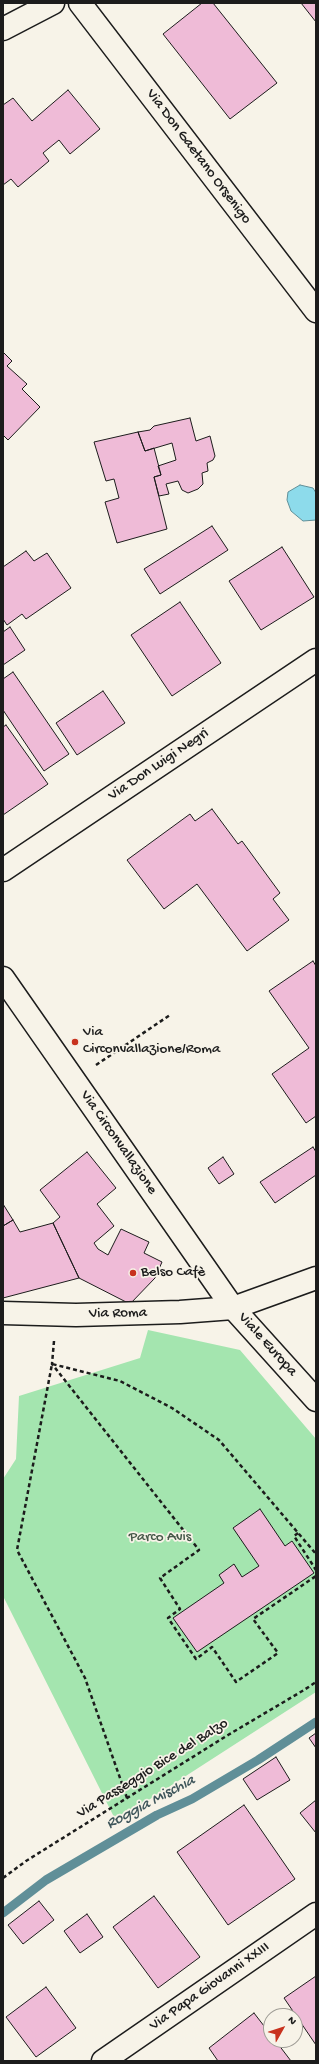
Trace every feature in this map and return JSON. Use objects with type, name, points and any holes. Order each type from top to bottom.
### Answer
[{"type":"street","points":[[3,29],[53,3]]},
{"type":"street","name":"Via Don Gaetano Orsenigo","points":[[80,3],[316,311]]},
{"type":"street","name":"Via Don Luigi Negri","points":[[3,870],[316,660]]},
{"type":"street","name":"Via Circonvallazione","points":[[3,978],[233,1308]]},
{"type":"street","name":"Via Roma","points":[[3,1313],[57,1314],[180,1312],[233,1308],[316,1278]]},
{"type":"street","name":"Viale Europa","points":[[233,1308],[316,1400]]},
{"type":"street","name":"Via Papa Giovanni XXIII","points":[[103,2061],[316,1914]]},
{"type":"path","points":[[94,1066],[170,1015]]},
{"type":"path","points":[[57,1314],[52,1364],[17,1550],[85,1678],[128,1798]]},
{"type":"path","points":[[52,1364],[120,1381],[172,1408],[219,1440],[316,1554]]},
{"type":"path","points":[[52,1364],[199,1550],[160,1578],[180,1609],[168,1618],[196,1659],[212,1647],[236,1682],[278,1654],[253,1619],[316,1576]]},
{"type":"path","points":[[298,1533],[294,1536],[316,1570]]},
{"type":"path","name":"Via Passeggio Bice del Balzo","points":[[3,1878],[128,1798],[316,1682]]},
{"type":"green space","name":"Parco Avis","points":[[148,1330],[240,1350],[316,1439],[316,1692],[116,1821],[3,1596],[3,1479],[16,1459],[19,1396],[140,1358]]},
{"type":"water","points":[[300,485],[313,488],[316,493],[316,520],[303,521],[291,511],[287,500],[288,492]]},
{"type":"building","points":[[202,3],[213,3],[277,83],[230,119],[163,34]]},
{"type":"building","points":[[301,3],[316,3],[316,22]]},
{"type":"building","points":[[68,90],[100,129],[70,154],[59,140],[43,153],[49,161],[18,187],[11,179],[3,185],[3,105],[13,98],[32,121]]},
{"type":"building","points":[[3,352],[12,361],[7,366],[27,384],[22,389],[40,407],[8,440],[3,435]]},
{"type":"building","points":[[190,418],[196,441],[210,436],[215,456],[213,460],[207,463],[208,471],[202,473],[203,484],[198,489],[188,493],[182,490],[178,481],[166,484],[169,494],[159,496],[154,477],[161,475],[158,466],[176,460],[172,443],[145,451],[138,432],[150,430],[154,426]]},
{"type":"building","points":[[138,432],[145,451],[154,448],[161,475],[154,477],[167,529],[117,543],[105,502],[119,498],[114,479],[106,481],[94,442]]},
{"type":"building","points":[[212,526],[228,550],[160,594],[144,569]]},
{"type":"building","points":[[282,547],[314,597],[261,630],[229,581]]},
{"type":"building","points":[[26,551],[34,561],[47,553],[71,588],[26,619],[22,614],[7,625],[3,619],[3,567]]},
{"type":"building","points":[[180,602],[221,663],[172,696],[131,635]]},
{"type":"building","points":[[10,627],[25,650],[3,665],[3,632]]},
{"type":"building","points":[[13,672],[69,754],[44,771],[3,710],[3,679]]},
{"type":"building","points":[[103,691],[125,723],[77,755],[56,723]]},
{"type":"building","points":[[6,725],[48,784],[3,815],[3,727]]},
{"type":"building","points":[[212,809],[238,844],[242,841],[280,893],[273,899],[289,920],[247,951],[197,884],[164,909],[127,860],[190,814],[195,821]]},
{"type":"building","points":[[313,961],[316,966],[316,1116],[306,1123],[272,1074],[309,1048],[269,991]]},
{"type":"building","points":[[313,1147],[316,1152],[316,1175],[275,1203],[260,1182]]},
{"type":"building","points":[[87,1152],[116,1188],[97,1204],[114,1226],[94,1243],[98,1249],[108,1255],[121,1229],[149,1242],[144,1253],[162,1262],[155,1278],[130,1304],[79,1278],[53,1223],[60,1217],[40,1190]]},
{"type":"building","points":[[223,1157],[234,1174],[219,1184],[208,1168]]},
{"type":"building","points":[[3,1204],[13,1220],[3,1226]]},
{"type":"building","points":[[13,1220],[20,1232],[53,1223],[79,1278],[3,1298],[3,1226]]},
{"type":"building","points":[[260,1509],[285,1546],[292,1541],[314,1573],[197,1652],[173,1618],[224,1583],[219,1575],[234,1564],[242,1577],[259,1566],[233,1528]]},
{"type":"building","points":[[316,1733],[316,1748],[309,1738]]},
{"type":"building","points":[[276,1757],[290,1780],[257,1800],[243,1779]]},
{"type":"building","points":[[316,1800],[316,1833],[300,1813]]},
{"type":"building","points":[[244,1805],[295,1879],[228,1925],[177,1852]]},
{"type":"building","points":[[154,1896],[200,1957],[158,1988],[113,1927]]},
{"type":"building","points":[[39,1901],[54,1920],[23,1944],[8,1925]]},
{"type":"building","points":[[87,1914],[103,1937],[80,1953],[64,1931]]},
{"type":"building","points":[[316,1976],[316,2045],[303,2026],[303,2008],[291,2008],[284,1998]]},
{"type":"building","points":[[46,1987],[76,2028],[36,2057],[6,2017]]},
{"type":"building","points":[[254,2013],[263,2025],[263,2048],[281,2048],[291,2061],[218,2061],[209,2048]]},
{"type":"waterway","name":"Roggia Mischia","points":[[3,1913],[46,1880],[157,1815],[192,1799],[258,1760],[316,1722]]},
{"type":"place","name":"Via Circonvallazione/Roma","points":[[75,1042]]},
{"type":"place","name":"Belso Cafè","points":[[133,1273]]}]
